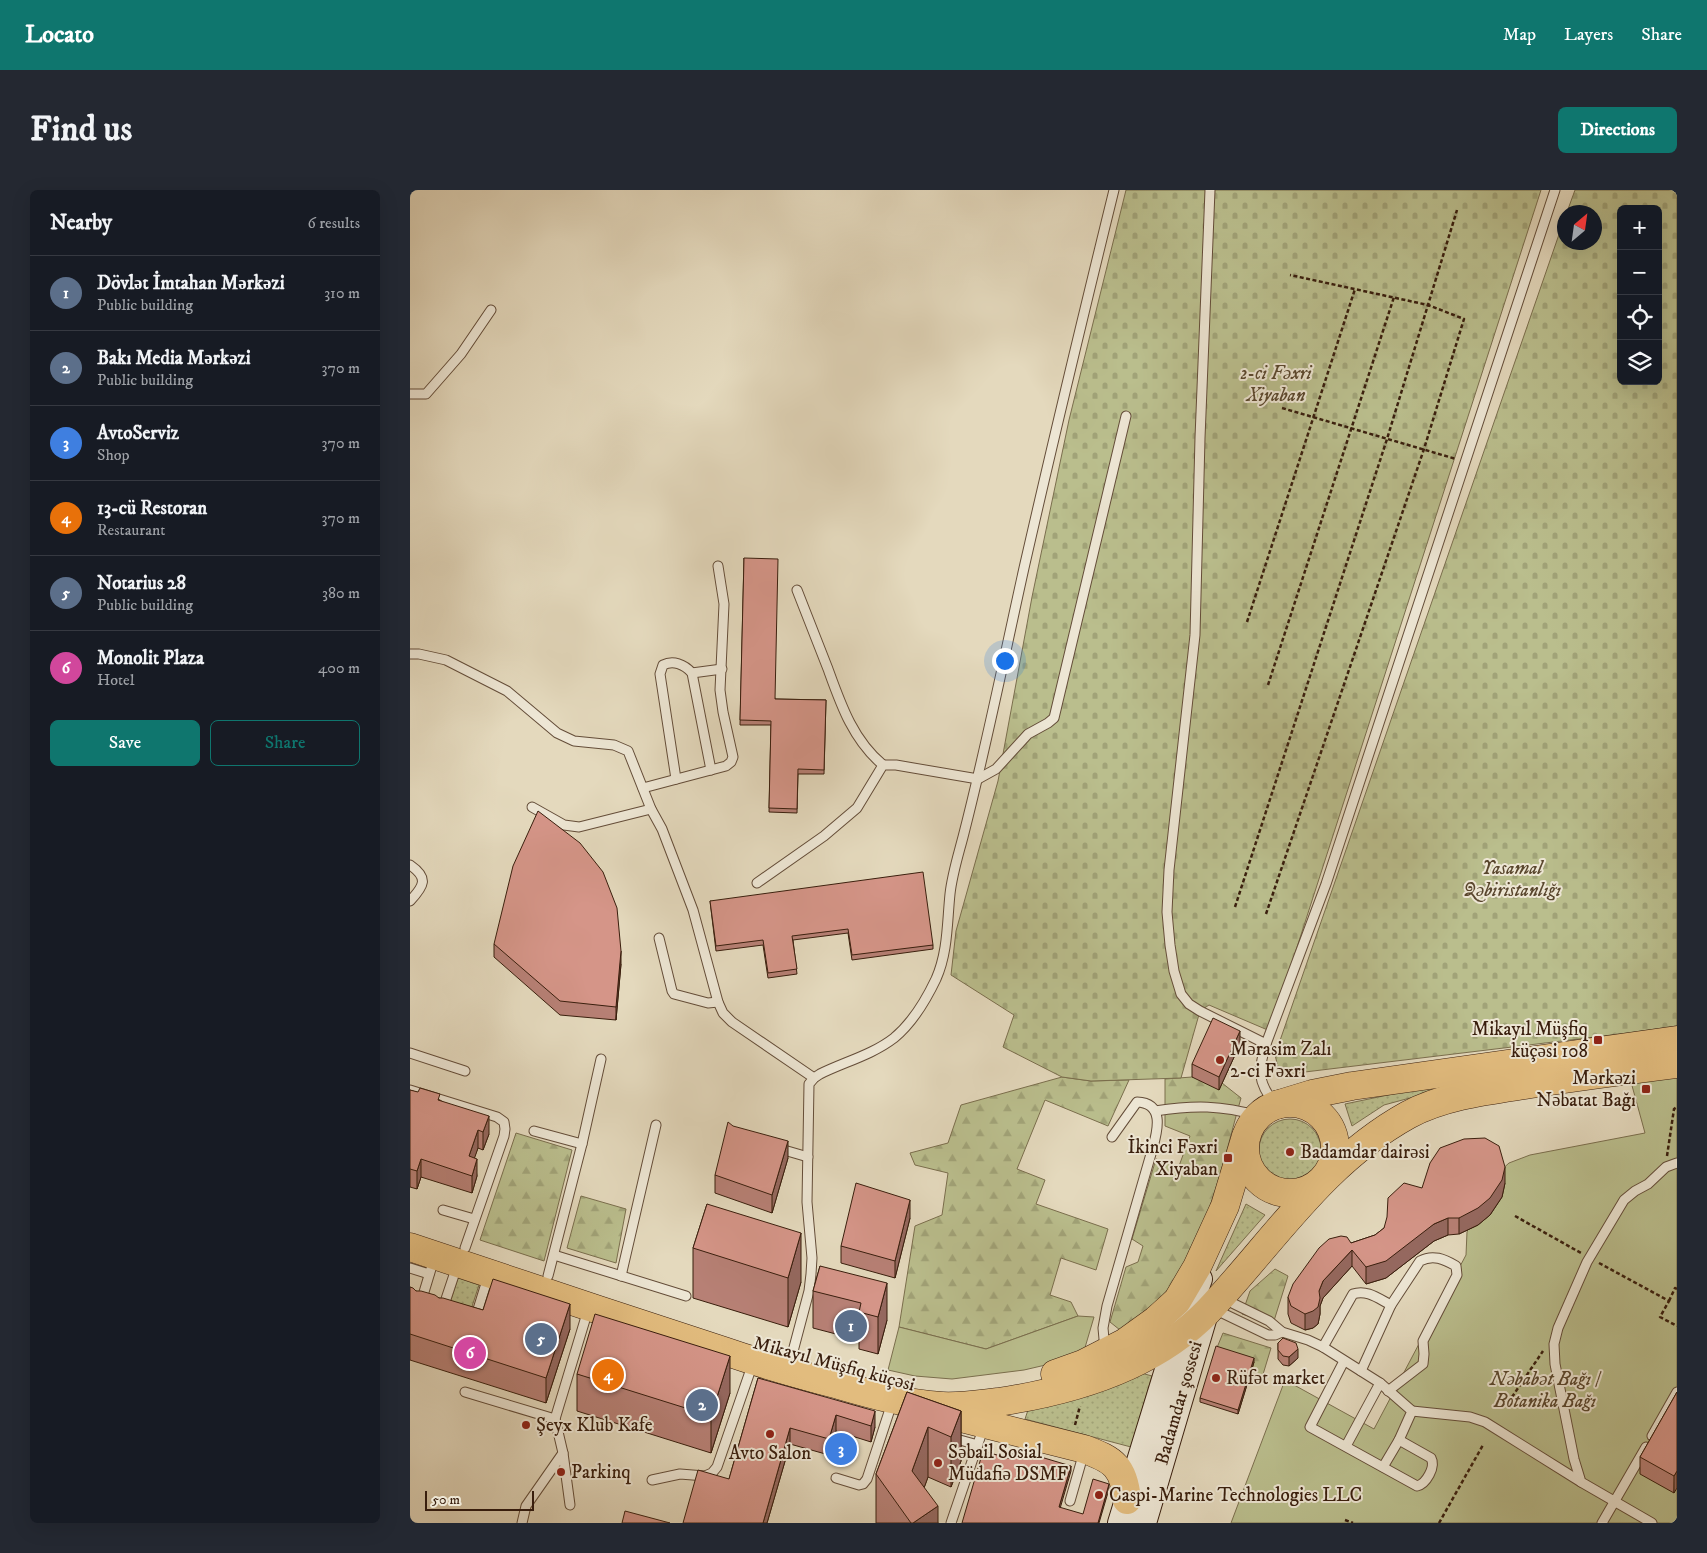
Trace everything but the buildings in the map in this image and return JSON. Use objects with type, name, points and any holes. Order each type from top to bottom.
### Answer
[{"type":"main road","points":[[1260,1119],[1312,1094],[1352,1086],[1677,1040]]},
{"type":"main road","points":[[1322,1180],[1330,1168],[1335,1154],[1334,1139],[1328,1125],[1319,1114],[1306,1106],[1291,1103],[1260,1119],[1244,1150],[1248,1165],[1255,1178],[1267,1187],[1281,1192],[1296,1193],[1310,1189],[1322,1180],[1359,1148],[1407,1116],[1425,1107],[1485,1091],[1677,1064]]},
{"type":"main road","name":"Mikayıl Müşfiq küçəsi","points":[[439,1258],[551,1266],[792,1355],[885,1381],[943,1390],[1034,1379],[1056,1374],[1106,1353],[1156,1320],[1177,1301],[1197,1267],[1225,1206],[1260,1119]]},
{"type":"main road","name":"Mikayıl Müşfiq küçəsi","points":[[410,1230],[439,1258],[754,1361],[893,1400],[941,1406],[958,1406],[1030,1397],[1087,1382],[1144,1357],[1179,1335],[1212,1306],[1322,1180]]},
{"type":"main road","name":"Badamdar şossesi","points":[[1123,1512],[1179,1335],[1225,1206]]},
{"type":"main road","name":"Badamdar şossesi","points":[[1144,1523],[1212,1306]]},
{"type":"main road","points":[[893,1400],[981,1435],[1084,1449],[1102,1456],[1118,1467],[1124,1482],[1123,1512]]},
{"type":"lane","points":[[792,1355],[812,1274],[812,1245],[807,1202],[809,1084],[814,1078],[881,1046],[895,1037],[924,1000],[936,978],[944,956],[948,930],[950,892],[955,864],[978,779],[1036,520],[1114,190]]},
{"type":"lane","points":[[1210,190],[1200,438],[1195,635],[1169,870],[1167,912],[1174,972],[1181,994],[1189,1004],[1200,1011],[1266,1044]]},
{"type":"lane","points":[[1155,1111],[1187,1106],[1207,1107],[1240,1110],[1260,1119],[1268,1095],[1259,1075],[1266,1044],[1326,884],[1555,190]]},
{"type":"lane","points":[[410,394],[426,394],[461,354],[491,310]]},
{"type":"lane","points":[[797,590],[848,721],[860,741],[873,757],[883,765],[896,765],[978,779],[996,770],[1028,734],[1054,718],[1126,416]]},
{"type":"lane","points":[[643,788],[726,766],[733,757],[720,690],[724,604],[718,566]]},
{"type":"lane","points":[[410,654],[420,654],[446,660],[507,691],[557,733],[574,741],[622,747],[628,751],[694,910],[718,1002],[723,1012],[732,1022],[814,1078]]},
{"type":"lane","points":[[676,779],[661,670],[663,665],[671,662],[683,666],[692,673],[711,770]]},
{"type":"lane","points":[[692,673],[722,669]]},
{"type":"lane","points":[[757,883],[824,836],[857,808],[883,765]]},
{"type":"lane","points":[[532,808],[564,825],[579,827],[652,809]]},
{"type":"lane","points":[[410,865],[419,872],[423,884],[410,901]]},
{"type":"lane","points":[[659,938],[674,994],[708,1004],[718,1002]]},
{"type":"lane","points":[[410,1053],[465,1071]]},
{"type":"lane","points":[[601,1058],[582,1144],[551,1266],[621,1276],[686,1296]]},
{"type":"lane","points":[[410,1090],[497,1117],[504,1122],[505,1129],[474,1219],[439,1258],[418,1311]]},
{"type":"lane","points":[[1106,1353],[1103,1328],[1107,1306],[1158,1130],[1158,1119],[1155,1111],[1143,1102],[1137,1102],[1112,1137]]},
{"type":"lane","points":[[621,1276],[656,1125]]},
{"type":"lane","points":[[534,1131],[582,1144]]},
{"type":"lane","points":[[771,1147],[808,1157]]},
{"type":"lane","points":[[1581,1482],[1574,1459],[1554,1364],[1554,1344],[1558,1328],[1590,1258],[1624,1200],[1648,1184],[1666,1167],[1677,1163]]},
{"type":"lane","points":[[443,1210],[474,1219]]},
{"type":"lane","points":[[1361,1372],[1391,1306],[1420,1261],[1433,1257],[1441,1258],[1456,1266],[1457,1275],[1423,1341],[1423,1364],[1388,1391]]},
{"type":"lane","points":[[410,1268],[439,1258]]},
{"type":"lane","points":[[439,1258],[440,1318]]},
{"type":"lane","points":[[473,1326],[489,1274]]},
{"type":"lane","points":[[1323,1347],[1353,1294],[1358,1292],[1372,1294],[1391,1306]]},
{"type":"lane","points":[[1212,1306],[1268,1334],[1275,1335],[1282,1332]]},
{"type":"lane","points":[[1212,1306],[1269,1321],[1282,1332],[1323,1347],[1380,1383],[1412,1411],[1470,1417],[1485,1422],[1581,1482],[1652,1523]]},
{"type":"lane","points":[[570,1505],[555,1419],[589,1308]]},
{"type":"lane","points":[[1344,1360],[1310,1427],[1417,1486],[1424,1483],[1433,1465],[1433,1461],[1431,1458],[1399,1440]]},
{"type":"lane","points":[[652,1480],[680,1474],[705,1476],[712,1474],[717,1467],[754,1361]]},
{"type":"lane","points":[[1346,1446],[1380,1383]]},
{"type":"lane","points":[[464,1392],[555,1419]]},
{"type":"lane","points":[[1602,1523],[1677,1392]]},
{"type":"lane","points":[[836,1478],[860,1484],[863,1484],[867,1479],[893,1400]]},
{"type":"lane","points":[[1384,1467],[1412,1411]]},
{"type":"lane","points":[[941,1435],[981,1435],[951,1523]]},
{"type":"lane","points":[[1070,1501],[1084,1449]]},
{"type":"lane","points":[[522,1523],[526,1506],[562,1453]]},
{"type":"path","points":[[1236,907],[1387,439],[1457,210]]},
{"type":"path","points":[[1266,914],[1424,449],[1464,319],[1428,305],[1290,274]]},
{"type":"path","points":[[1247,622],[1355,289]]},
{"type":"path","points":[[1268,685],[1394,297]]},
{"type":"path","points":[[1282,408],[1465,461]]},
{"type":"path","points":[[1666,1167],[1674,1109],[1677,1107]]},
{"type":"path","points":[[1515,1216],[1669,1301]]},
{"type":"path","points":[[1677,1289],[1675,1288],[1660,1317],[1677,1326]]},
{"type":"path","points":[[1512,1397],[1558,1328]]},
{"type":"path","points":[[1439,1523],[1483,1444]]},
{"type":"path","points":[[1346,1520],[1353,1523]]},
{"type":"green space","name":"2-ci Fəxri Xiyaban","points":[[1126,190],[1541,190],[1270,1031],[1209,1005],[1200,1011],[1181,1078],[1091,1081],[1062,1077],[1003,1047],[1014,1015],[951,975],[956,931],[998,781],[1032,597],[1069,420]]},
{"type":"green space","name":"Yasamal Qəbiristanlığı","points":[[1575,190],[1677,190],[1677,1026],[1280,1075],[1275,1055],[1557,240],[1557,250],[1602,250],[1602,205],[1570,205]]},
{"type":"green space","name":"Nəbabət Bağı / Botanika Bağı","points":[[1677,1075],[1677,1523],[1231,1523],[1285,1380],[1374,1429],[1466,1255],[1467,1232],[1475,1205],[1489,1181],[1509,1163],[1530,1155],[1645,1133],[1631,1082]]},
{"type":"green space","points":[[1062,1077],[1091,1081],[1129,1080],[1108,1126],[1045,1100],[1017,1169],[1045,1180],[1036,1204],[1108,1229],[1096,1270],[1061,1258],[1050,1295],[1071,1302],[1078,1316],[986,1349],[899,1327],[915,1226],[942,1215],[948,1173],[915,1165],[910,1153],[948,1143],[961,1105]]},
{"type":"green space","points":[[1192,1077],[1222,1083],[1241,1098],[1219,1176],[1200,1232],[1175,1280],[1159,1299],[1120,1330],[1110,1322],[1126,1267],[1138,1262],[1143,1246],[1132,1239],[1156,1159],[1179,1166],[1190,1136],[1165,1126],[1165,1079]]},
{"type":"green space","points":[[1431,1086],[1432,1092],[1384,1105],[1352,1126],[1345,1104]]},
{"type":"green space","name":"Badamdar dairəsi","points":[[1290,1119],[1302,1122],[1312,1128],[1318,1138],[1321,1150],[1318,1162],[1312,1172],[1302,1178],[1290,1181],[1278,1178],[1268,1172],[1262,1162],[1259,1150],[1262,1138],[1268,1128],[1278,1122]]},
{"type":"green space","points":[[516,1133],[572,1150],[544,1261],[480,1240]]},
{"type":"green space","points":[[581,1196],[626,1209],[616,1263],[567,1248]]},
{"type":"green space","points":[[1246,1204],[1265,1215],[1216,1271]]},
{"type":"green space","points":[[1275,1269],[1288,1276],[1273,1324],[1242,1314],[1250,1291]]},
{"type":"green space","points":[[458,1278],[479,1285],[466,1325],[445,1318]]},
{"type":"green space","points":[[1078,1316],[1094,1317],[1084,1351],[1067,1360],[1024,1370],[952,1379],[915,1376],[888,1370],[899,1327],[986,1349]]},
{"type":"green space","points":[[1223,1333],[1271,1348],[1261,1381],[1249,1380],[1254,1362],[1216,1350]]},
{"type":"green space","points":[[1141,1373],[1152,1376],[1131,1447],[1025,1419],[1029,1407]]},
{"type":"place","name":"Mikayıl Müşfiq küçəsi 108","points":[[1598,1040]]},
{"type":"place","name":"Mərasim Zalı 2-ci Fəxri","points":[[1220,1060]]},
{"type":"place","name":"Mərkəzi Nəbatat Bağı","points":[[1646,1089]]},
{"type":"place","name":"Badamdar dairəsi","points":[[1290,1152]]},
{"type":"place","name":"İkinci Fəxri Xiyaban","points":[[1228,1158]]},
{"type":"place","name":"Dövlət İmtahan Mərkəzi","points":[[851,1326]]},
{"type":"place","name":"Notarius 28","points":[[541,1339]]},
{"type":"place","name":"Monolit Plaza","points":[[470,1353]]},
{"type":"place","name":"13-cü Restoran","points":[[608,1375]]},
{"type":"place","name":"Rüfət market","points":[[1216,1378]]},
{"type":"place","name":"Bakı Media Mərkəzi","points":[[702,1405]]},
{"type":"place","name":"Şeyx Klub Kafe","points":[[526,1425]]},
{"type":"place","name":"Avto Salon","points":[[770,1434]]},
{"type":"place","name":"AvtoServiz","points":[[841,1449]]},
{"type":"place","name":"Səbail Sosial Müdafiə DSMF","points":[[938,1463]]},
{"type":"place","name":"Parkinq","points":[[561,1472]]},
{"type":"place","name":"Caspi-Marine Technologies LLC","points":[[1099,1495]]}]
